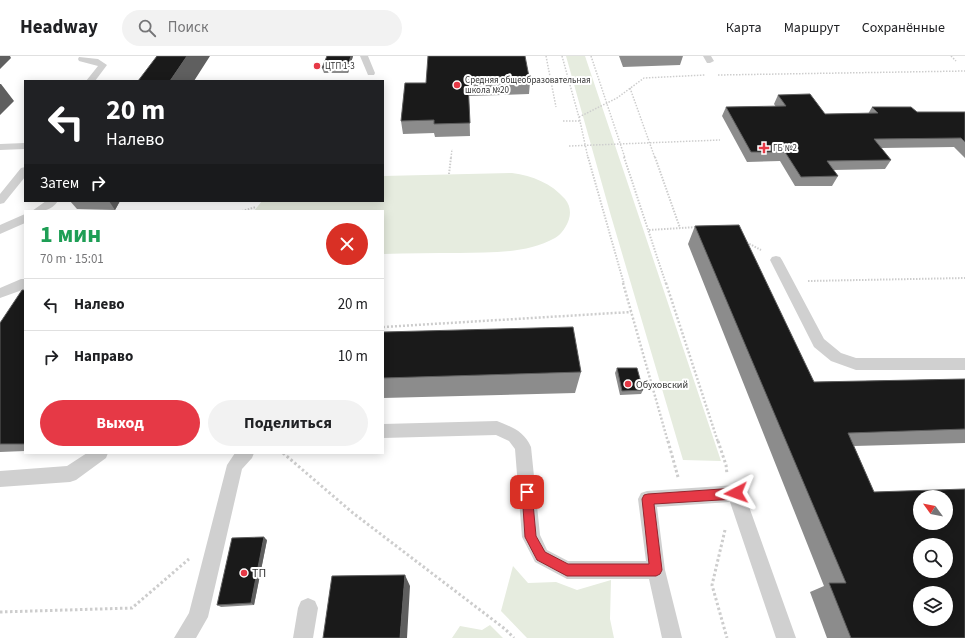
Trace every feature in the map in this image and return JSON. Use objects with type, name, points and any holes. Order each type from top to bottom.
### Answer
[{"type":"lane","points":[[364,56],[371,73]]},
{"type":"lane","points":[[82,59],[95,61],[103,65],[91,80]]},
{"type":"lane","points":[[0,146],[24,146]]},
{"type":"lane","points":[[0,201],[24,171]]},
{"type":"lane","points":[[40,210],[51,202]]},
{"type":"lane","points":[[0,230],[24,218]]},
{"type":"lane","points":[[776,260],[819,343],[836,357],[856,364],[965,364]]},
{"type":"lane","points":[[0,293],[24,284]]},
{"type":"lane","points":[[384,431],[497,428],[515,436],[523,446],[531,537],[541,556],[567,570],[656,570]]},
{"type":"lane","points":[[0,479],[70,474],[99,454]]},
{"type":"lane","points":[[184,638],[198,617],[235,465],[245,454]]},
{"type":"lane","points":[[672,638],[656,570],[648,499],[736,493],[786,638]]},
{"type":"lane","points":[[303,638],[308,608]]},
{"type":"path","points":[[546,56],[556,107]]},
{"type":"path","points":[[562,56],[585,145],[676,464],[683,497]]},
{"type":"path","points":[[592,56],[726,465],[730,509],[712,585],[727,638]]},
{"type":"path","points":[[951,56],[956,61]]},
{"type":"path","points":[[578,117],[607,103],[644,78],[704,75],[965,71]]},
{"type":"path","points":[[630,88],[648,143],[680,228]]},
{"type":"path","points":[[563,121],[580,121]]},
{"type":"path","points":[[569,146],[720,140]]},
{"type":"path","points":[[449,174],[452,149]]},
{"type":"path","points":[[246,210],[256,207]]},
{"type":"path","points":[[650,230],[702,227]]},
{"type":"path","points":[[738,238],[776,260]]},
{"type":"path","points":[[788,281],[965,278]]},
{"type":"path","points":[[384,327],[632,312]]},
{"type":"path","points":[[284,454],[353,513],[506,629],[514,638]]},
{"type":"path","points":[[0,612],[132,608],[218,534]]},
{"type":"shaded area","points":[[566,56],[585,56],[721,461],[683,460],[611,216]]},
{"type":"shaded area","points":[[512,173],[527,176],[541,181],[560,193],[567,201],[570,209],[569,219],[564,230],[557,237],[544,243],[520,250],[384,254],[384,210],[255,210],[261,202],[384,202],[384,176]]},
{"type":"shaded area","points":[[513,566],[528,583],[556,582],[577,590],[611,580],[610,619],[614,638],[527,638],[501,611]]},
{"type":"shaded area","points":[[490,625],[503,638],[452,638],[460,626],[482,630]]},
{"type":"building","points":[[157,56],[187,56],[171,80],[139,80]]},
{"type":"building","points":[[327,56],[351,56],[347,68],[322,68]]},
{"type":"building","points":[[428,56],[525,56],[530,82],[468,83],[470,123],[434,124],[434,120],[401,121],[405,83],[426,83]]},
{"type":"building","points":[[810,94],[825,114],[878,113],[872,107],[911,107],[917,112],[965,112],[965,142],[961,138],[874,139],[891,160],[827,161],[838,176],[801,177],[785,152],[751,152],[726,107],[786,106],[778,95]]},
{"type":"building","points":[[739,225],[814,382],[965,379],[965,429],[848,433],[874,492],[913,491],[913,530],[953,530],[953,490],[935,490],[965,489],[965,638],[851,638],[829,583],[846,583],[695,226]]},
{"type":"building","points":[[22,290],[24,290],[24,444],[0,444],[0,323]]},
{"type":"building","points":[[573,327],[581,372],[384,378],[384,332]]},
{"type":"building","name":"Обуховский","points":[[617,368],[637,368],[643,390],[622,391]]},
{"type":"building","name":"ТП","points":[[264,537],[251,603],[217,605],[232,538]]},
{"type":"building","points":[[405,575],[400,638],[323,638],[332,576]]},
{"type":"place","name":"ЦТП 1-3","points":[[317,66]]},
{"type":"place","name":"Средняя общеобразовательная школа №20","points":[[457,85]]},
{"type":"place","name":"ГБ №2","points":[[764,148]]},
{"type":"place","name":"Обуховский","points":[[628,384]]},
{"type":"place","name":"ТП","points":[[244,573]]},
{"type":"route","points":[[527,492],[531,537],[541,556],[567,570],[656,570],[648,499],[736,493]]}]
